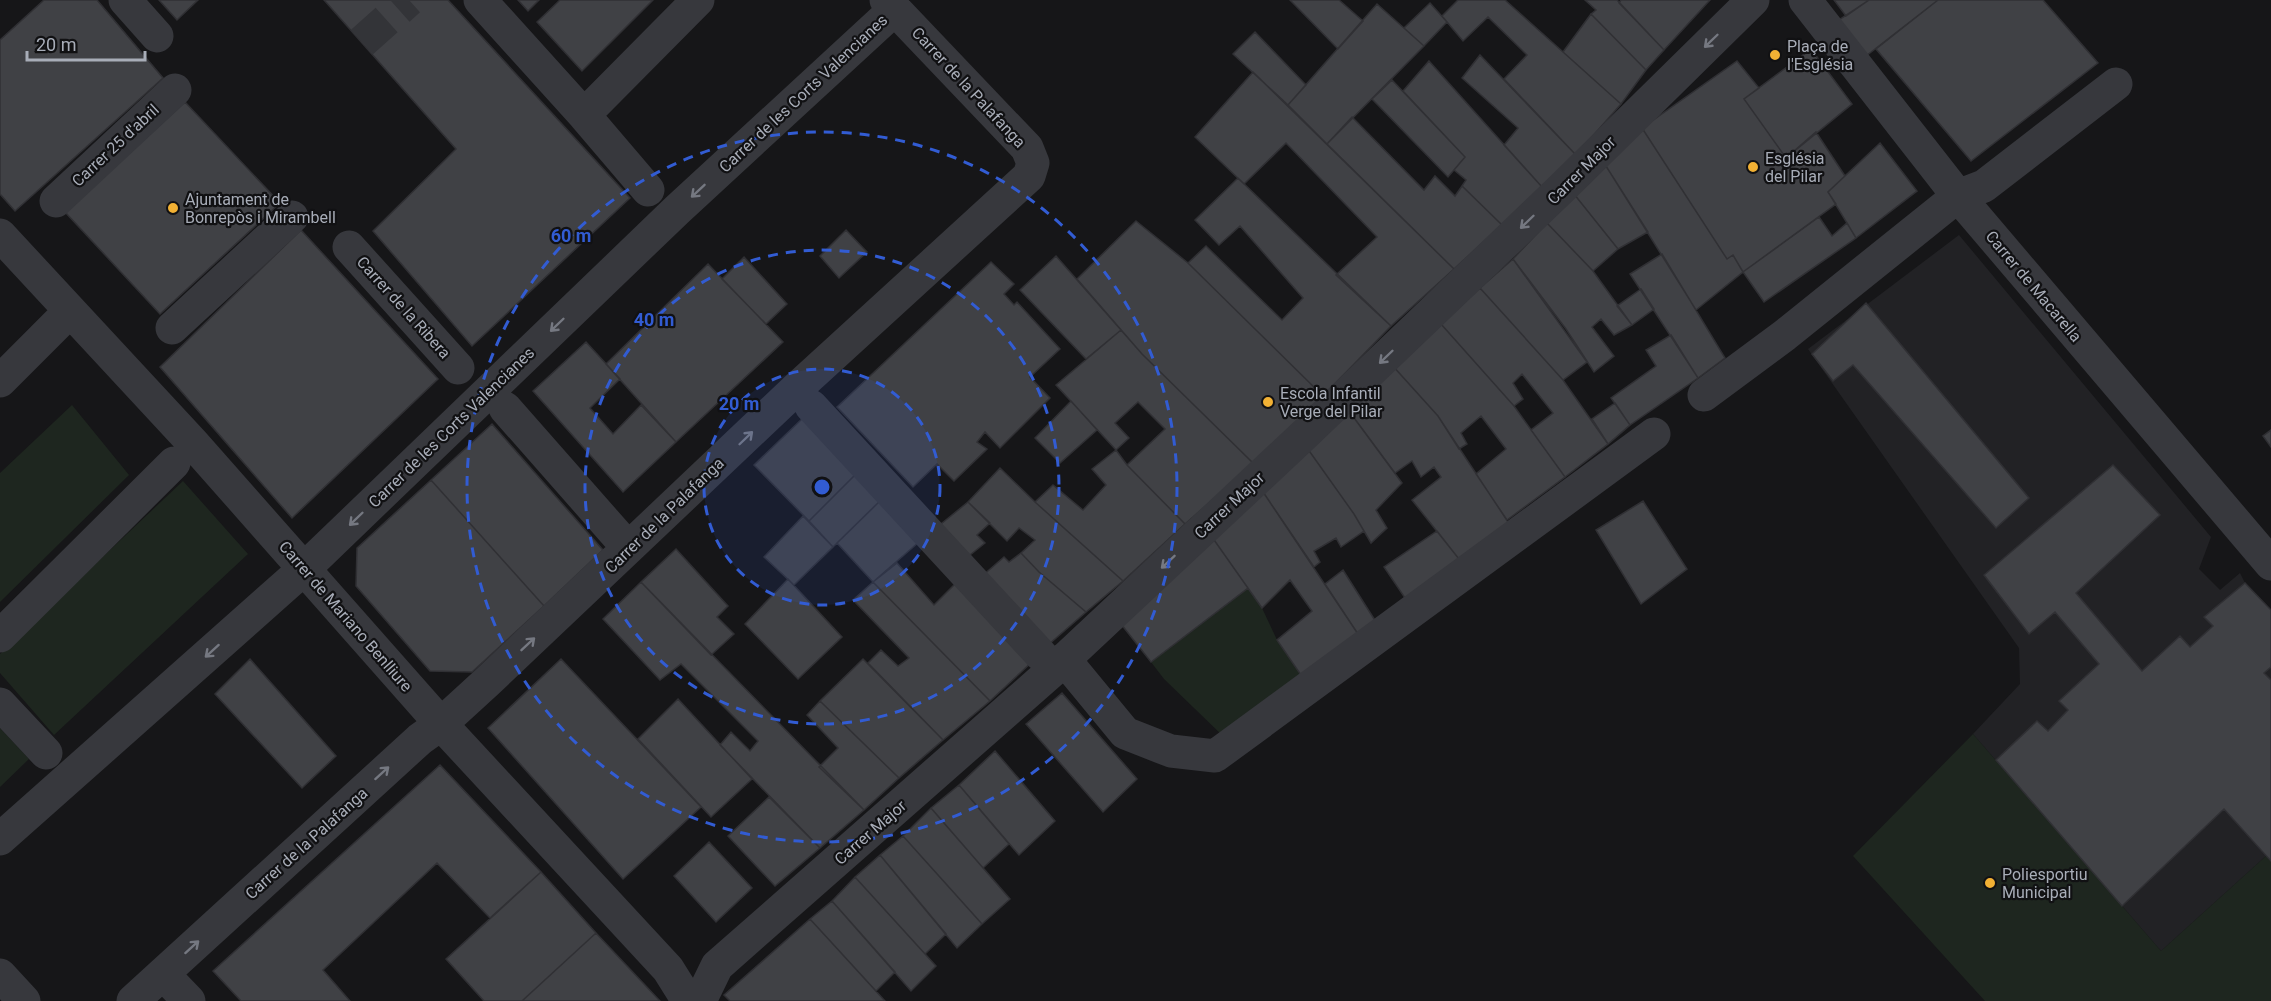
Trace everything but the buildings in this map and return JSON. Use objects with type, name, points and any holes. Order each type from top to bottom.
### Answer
[{"type":"street","points":[[125,0],[157,36]]},
{"type":"street","points":[[480,0],[648,190]]},
{"type":"street","points":[[584,115],[698,0]]},
{"type":"street","name":"Carrer Major","points":[[700,1001],[717,966],[1052,657],[1305,434],[1562,189],[1753,0]]},
{"type":"street","name":"Carrer de Macarella","points":[[1805,0],[1958,196],[2271,564]]},
{"type":"street","name":"Carrer de les Corts Valencianes","points":[[0,839],[304,569],[891,4]]},
{"type":"street","name":"Carrer de la Palafanga","points":[[133,1001],[414,744],[441,724],[624,554],[796,389],[1029,176],[1034,163],[1027,148],[891,4]]},
{"type":"street","points":[[1704,394],[1785,335],[1958,196],[1984,186],[2116,84]]},
{"type":"street","name":"Carrer 25 d'abril","points":[[56,201],[175,90]]},
{"type":"street","points":[[172,328],[292,217]]},
{"type":"street","name":"Carrer de Mariano Benlliure","points":[[0,234],[192,442],[441,724],[668,969],[688,1001]]},
{"type":"street","name":"Carrer de la Ribera","points":[[349,247],[458,368]]},
{"type":"street","points":[[0,381],[70,311]]},
{"type":"street","points":[[812,406],[1125,733],[1171,751],[1215,756],[1654,434]]},
{"type":"street","points":[[504,408],[623,542]]},
{"type":"street","points":[[0,636],[174,463]]},
{"type":"street","points":[[0,704],[46,753]]},
{"type":"street","points":[[163,974],[189,1001]]},
{"type":"street","points":[[0,975],[24,1001]]},
{"type":"shaded area","points":[[1959,235],[2211,537],[2199,569],[2220,590],[2240,573],[2245,583],[2271,610],[2271,861],[2266,856],[2161,951],[1973,734],[2020,684],[2019,648],[1808,349]]},
{"type":"shaded area","points":[[72,405],[129,475],[0,602],[0,473]]},
{"type":"shaded area","points":[[183,481],[248,554],[54,735],[0,673],[0,654]]},
{"type":"shaded area","points":[[1248,588],[1262,608],[1277,640],[1303,678],[1224,737],[1164,679],[1151,662]]},
{"type":"shaded area","points":[[0,728],[29,759],[0,787]]},
{"type":"shaded area","name":"Poliesportiu Municipal","points":[[1973,734],[2161,951],[2266,856],[2271,861],[2271,1001],[1985,1001],[1853,856]]},
{"type":"tunnel","points":[[362,42],[409,0]]},
{"type":"place","name":"Plaça de l'Església","points":[[1775,55]]},
{"type":"place","name":"Església del Pilar","points":[[1753,167]]},
{"type":"place","name":"Ajuntament de Bonrepòs i Mirambell","points":[[173,208]]},
{"type":"place","name":"Escola Infantil Verge del Pilar","points":[[1268,402]]},
{"type":"place","name":"Poliesportiu Municipal","points":[[1990,883]]}]
